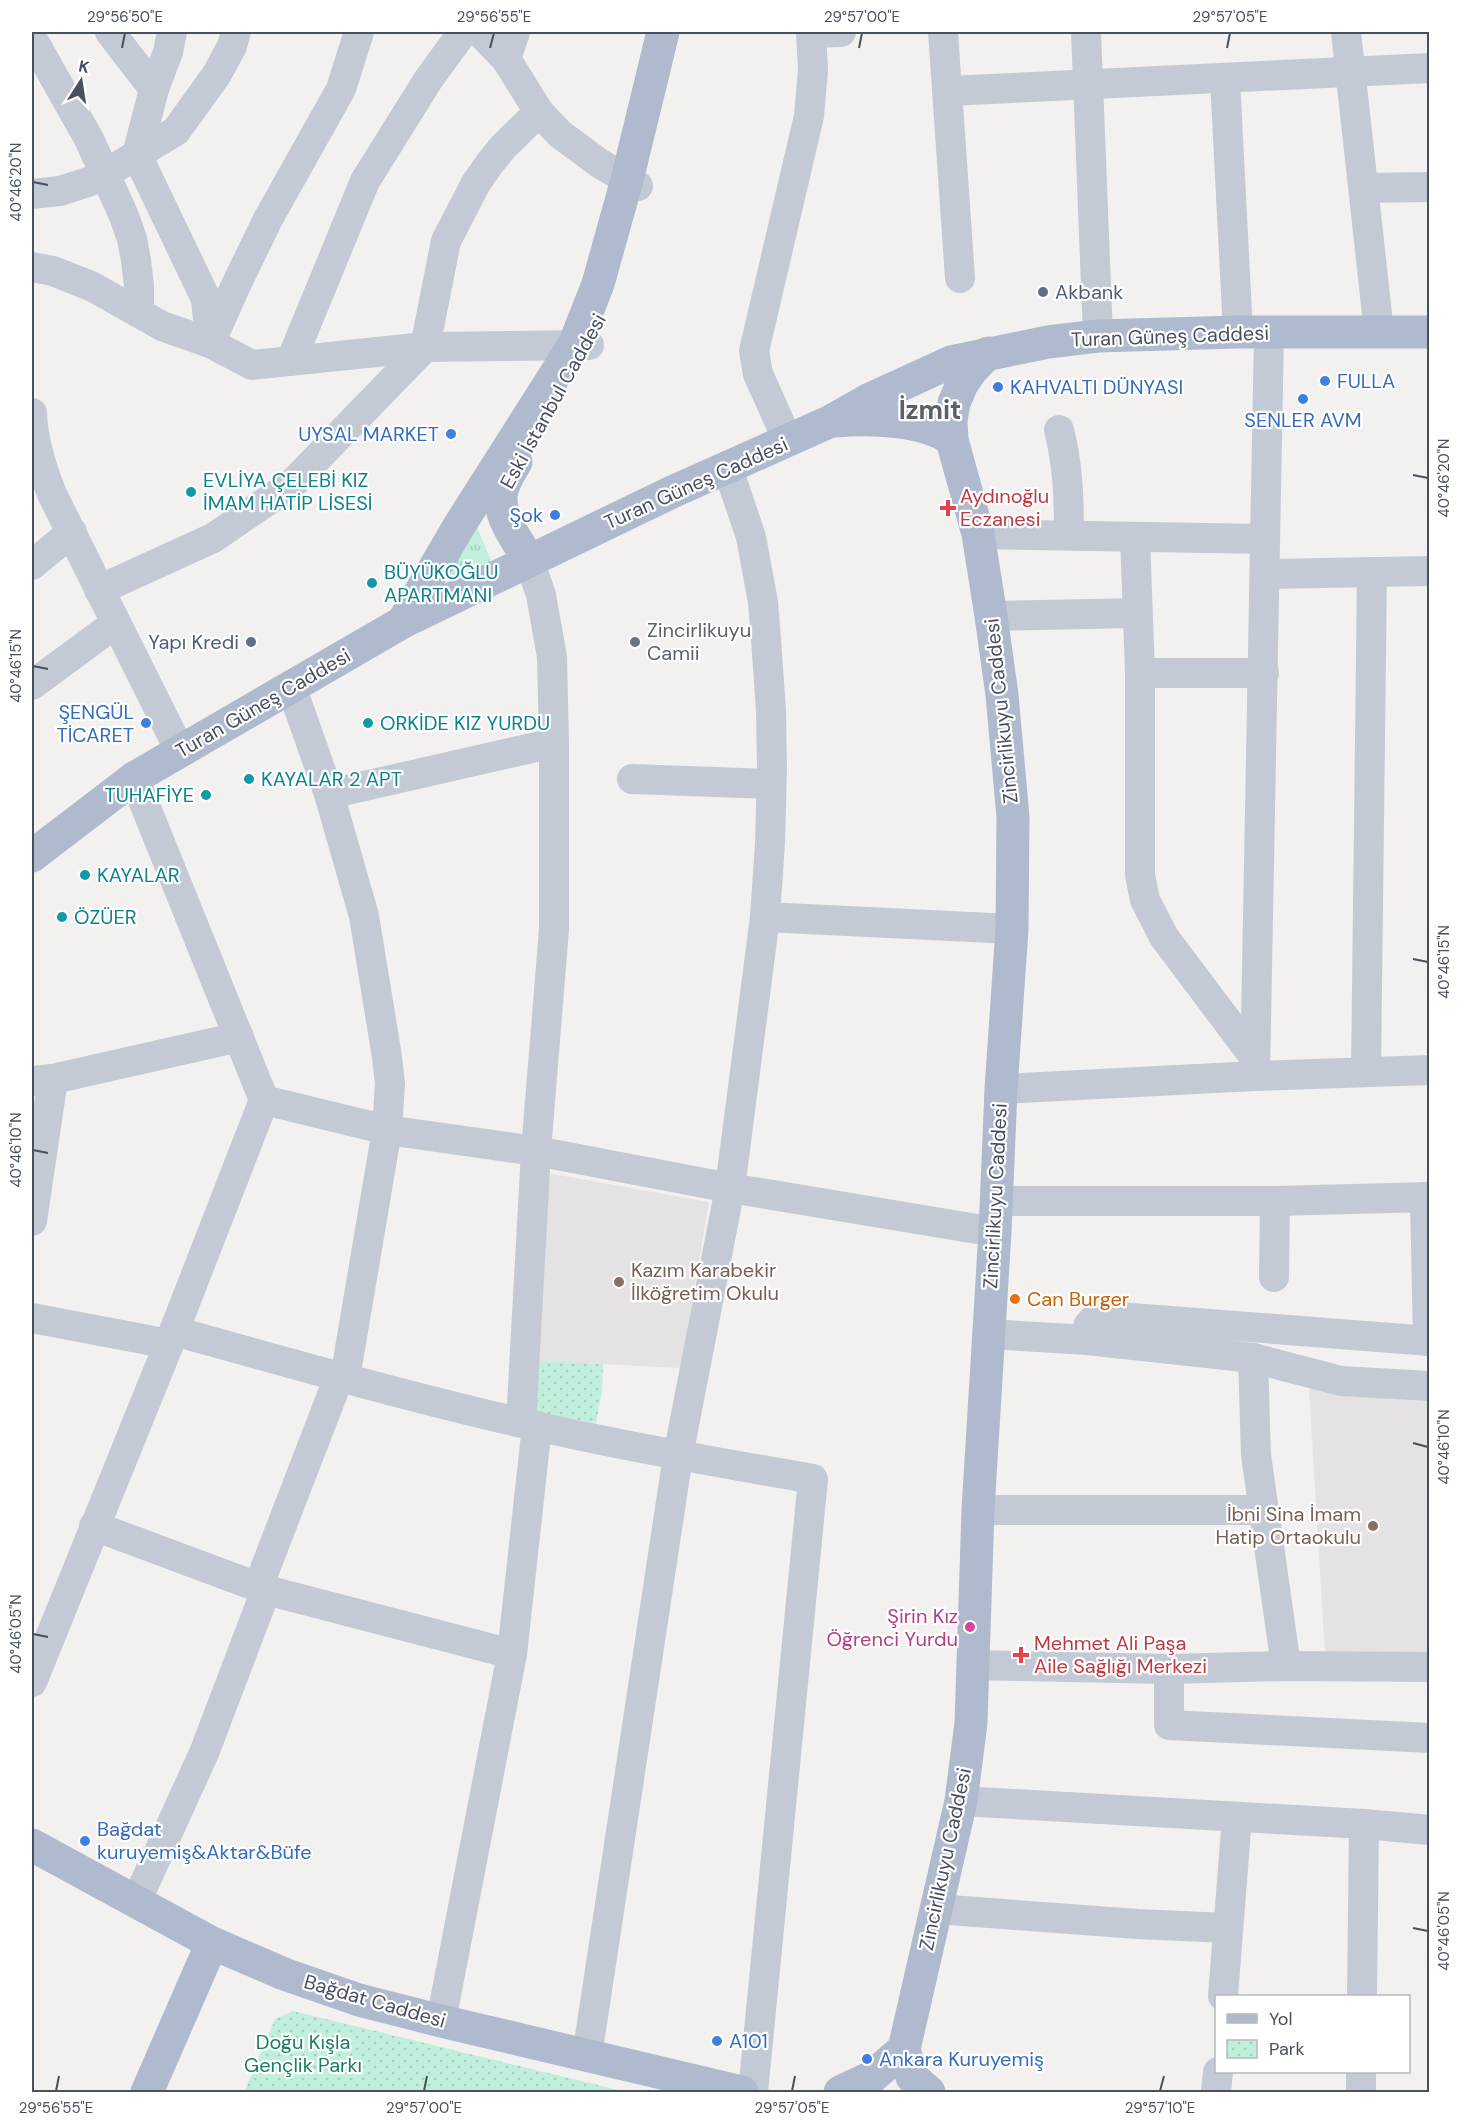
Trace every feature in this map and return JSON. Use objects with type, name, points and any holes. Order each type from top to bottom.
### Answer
[{"type":"main road","name":"Eski İstanbul Caddesi","points":[[632,183],[663,32]]},
{"type":"main road","name":"Eski İstanbul Caddesi","points":[[530,560],[510,529],[503,511],[502,488],[581,345],[676,32]]},
{"type":"main road","name":"Turan Güneş Caddesi","points":[[32,856],[134,778],[403,622],[727,466],[829,422],[868,400],[951,362],[1048,342],[1098,336],[1253,332],[1430,332]]},
{"type":"main road","name":"Eski İstanbul Caddesi","points":[[403,622],[488,480],[581,345]]},
{"type":"main road","name":"Zincirlikuyu Caddesi","points":[[929,2092],[912,2077],[904,2049],[961,1801],[971,1723],[978,1510],[1012,929],[1013,817],[1002,694],[978,534],[952,440],[951,420],[956,395],[971,371],[988,353]]},
{"type":"main road","points":[[829,422],[855,419],[904,423],[943,432],[952,440]]},
{"type":"main road","name":"Eski İstanbul Caddesi","points":[[488,480],[483,508],[484,520],[489,532],[497,546],[506,553],[530,560]]},
{"type":"main road","name":"Bağdat Caddesi","points":[[32,1845],[212,1943],[284,1974],[359,2000],[742,2092]]},
{"type":"main road","points":[[147,2092],[212,1943]]},
{"type":"main road","points":[[840,2092],[872,2077],[904,2049]]},
{"type":"street","points":[[111,32],[154,88]]},
{"type":"street","points":[[172,32],[168,52],[154,88],[137,154],[206,299],[210,344]]},
{"type":"street","points":[[32,194],[72,188],[105,174],[176,131],[217,74],[232,46],[236,32]]},
{"type":"street","points":[[210,344],[268,219],[341,88],[359,32]]},
{"type":"street","points":[[291,361],[365,181],[428,80],[463,32]]},
{"type":"street","points":[[480,32],[510,45],[539,112],[560,134],[632,183]]},
{"type":"street","points":[[788,441],[758,374],[754,351],[809,116],[813,70],[811,32],[841,32]]},
{"type":"street","points":[[943,32],[960,278]]},
{"type":"street","points":[[1086,32],[1098,336]]},
{"type":"street","points":[[1346,32],[1379,332]]},
{"type":"street","points":[[33,44],[89,139],[124,216],[132,239],[139,286],[139,313]]},
{"type":"street","points":[[948,91],[1430,68]]},
{"type":"street","points":[[1225,79],[1253,332],[1265,539],[1255,1067]]},
{"type":"street","points":[[99,590],[213,538],[292,484],[425,347],[446,241],[476,183],[490,163],[539,112]]},
{"type":"street","points":[[1364,189],[1430,187]]},
{"type":"street","points":[[32,267],[53,271],[93,286],[162,326],[210,344],[252,364],[425,347],[581,345]]},
{"type":"street","points":[[32,413],[32,424],[47,481],[180,751]]},
{"type":"street","points":[[1059,430],[1069,479],[1069,535]]},
{"type":"street","points":[[587,2055],[678,1456],[730,1188],[765,917],[771,784],[771,711],[763,602],[751,537],[727,466]]},
{"type":"street","points":[[32,565],[72,532]]},
{"type":"street","points":[[978,534],[1265,539]]},
{"type":"street","points":[[1135,537],[1140,673],[1140,875],[1145,900],[1164,937],[1255,1067]]},
{"type":"street","points":[[441,2021],[512,1654],[529,1425],[536,1151],[554,929],[552,657],[541,595],[530,560]]},
{"type":"street","points":[[1265,574],[1430,571]]},
{"type":"street","points":[[1366,1072],[1372,572]]},
{"type":"street","points":[[991,616],[1137,613]]},
{"type":"street","points":[[32,685],[116,623]]},
{"type":"street","points":[[1140,673],[1264,673]]},
{"type":"street","points":[[136,1902],[204,1754],[262,1588],[342,1377],[387,1130],[390,1084],[364,916],[329,794],[291,686]]},
{"type":"street","points":[[329,794],[554,743]]},
{"type":"street","points":[[32,1682],[172,1338],[264,1100],[134,778]]},
{"type":"street","points":[[632,779],[771,784]]},
{"type":"street","points":[[765,917],[1012,929]]},
{"type":"street","points":[[32,1221],[42,1080],[239,1037]]},
{"type":"street","points":[[1001,1089],[1255,1067],[1366,1072],[1430,1070]]},
{"type":"street","points":[[264,1100],[387,1130],[536,1151],[730,1188],[995,1216],[1275,1201],[1427,1197],[1429,1341],[1106,1316],[1095,1318],[1088,1326],[1087,1340]]},
{"type":"street","points":[[1274,1277],[1275,1201]]},
{"type":"street","points":[[32,1318],[172,1338],[342,1377],[529,1425],[678,1456],[813,1479],[753,2092]]},
{"type":"street","points":[[988,1334],[1087,1340],[1253,1358],[1341,1381],[1430,1386]]},
{"type":"street","points":[[1253,1358],[1256,1455],[1286,1666]]},
{"type":"street","points":[[978,1510],[1264,1510]]},
{"type":"street","points":[[94,1526],[262,1588],[512,1654]]},
{"type":"street","points":[[972,1665],[1169,1669],[1286,1666],[1430,1667]]},
{"type":"street","points":[[1169,1669],[1169,1725],[1430,1738]]},
{"type":"street","points":[[961,1801],[1364,1824],[1430,1830]]},
{"type":"street","points":[[1223,1995],[1237,1817]]},
{"type":"street","points":[[1362,1995],[1364,1824]]},
{"type":"street","points":[[936,1909],[1137,1924],[1227,1928]]},
{"type":"street","points":[[1216,2092],[1218,2073]]},
{"type":"street","points":[[1361,2073],[1361,2092]]},
{"type":"shaded area","name":"Kazım Karabekir İlköğretim Okulu","points":[[547,1173],[709,1202],[681,1368],[539,1361]]},
{"type":"shaded area","name":"İbni Sina İmam Hatip Ortaokulu","points":[[1309,1389],[1429,1397],[1429,1656],[1325,1655]]},
{"type":"green space","points":[[477,527],[492,563],[445,579]]},
{"type":"green space","points":[[539,1361],[603,1364],[602,1391],[596,1423],[535,1412]]},
{"type":"green space","name":"Doğu Kışla Gençlik Parkı","points":[[293,2011],[627,2092],[244,2092],[275,2019]]},
{"type":"place","name":"Akbank","points":[[1043,292]]},
{"type":"place","name":"FULLA","points":[[1325,381]]},
{"type":"place","name":"KAHVALTI DÜNYASI","points":[[998,387]]},
{"type":"place","name":"SENLER AVM","points":[[1303,399]]},
{"type":"place","name":"UYSAL MARKET","points":[[451,434]]},
{"type":"place","name":"EVLİYA ÇELEBİ KIZ İMAM HATİP LİSESİ","points":[[191,492]]},
{"type":"place","name":"Aydınoğlu Eczanesi","points":[[948,508]]},
{"type":"place","name":"Şok","points":[[555,515]]},
{"type":"place","name":"BÜYÜKOĞLU APARTMANI","points":[[372,583]]},
{"type":"place","name":"Yapı Kredi","points":[[251,642]]},
{"type":"place","name":"Zincirlikuyu Camii","points":[[635,642]]},
{"type":"place","name":"ŞENGÜL TİCARET","points":[[146,723]]},
{"type":"place","name":"ORKİDE KIZ YURDU","points":[[368,723]]},
{"type":"place","name":"KAYALAR 2 APT","points":[[249,779]]},
{"type":"place","name":"TUHAFİYE","points":[[206,795]]},
{"type":"place","name":"KAYALAR","points":[[85,875]]},
{"type":"place","name":"ÖZÜER","points":[[62,917]]},
{"type":"place","name":"Kazım Karabekir İlköğretim Okulu","points":[[619,1282]]},
{"type":"place","name":"Can Burger","points":[[1015,1299]]},
{"type":"place","name":"İbni Sina İmam Hatip Ortaokulu","points":[[1373,1526]]},
{"type":"place","name":"Şirin Kız Öğrenci Yurdu","points":[[970,1627]]},
{"type":"place","name":"Mehmet Ali Paşa Aile Sağlığı Merkezi","points":[[1021,1655]]},
{"type":"place","name":"Bağdat kuruyemiş&Aktar&Büfe","points":[[85,1841]]},
{"type":"place","name":"A101","points":[[717,2041]]},
{"type":"place","name":"Ankara Kuruyemiş","points":[[867,2059]]},
{"type":"district","name":"İzmit","points":[[930,410]]}]
